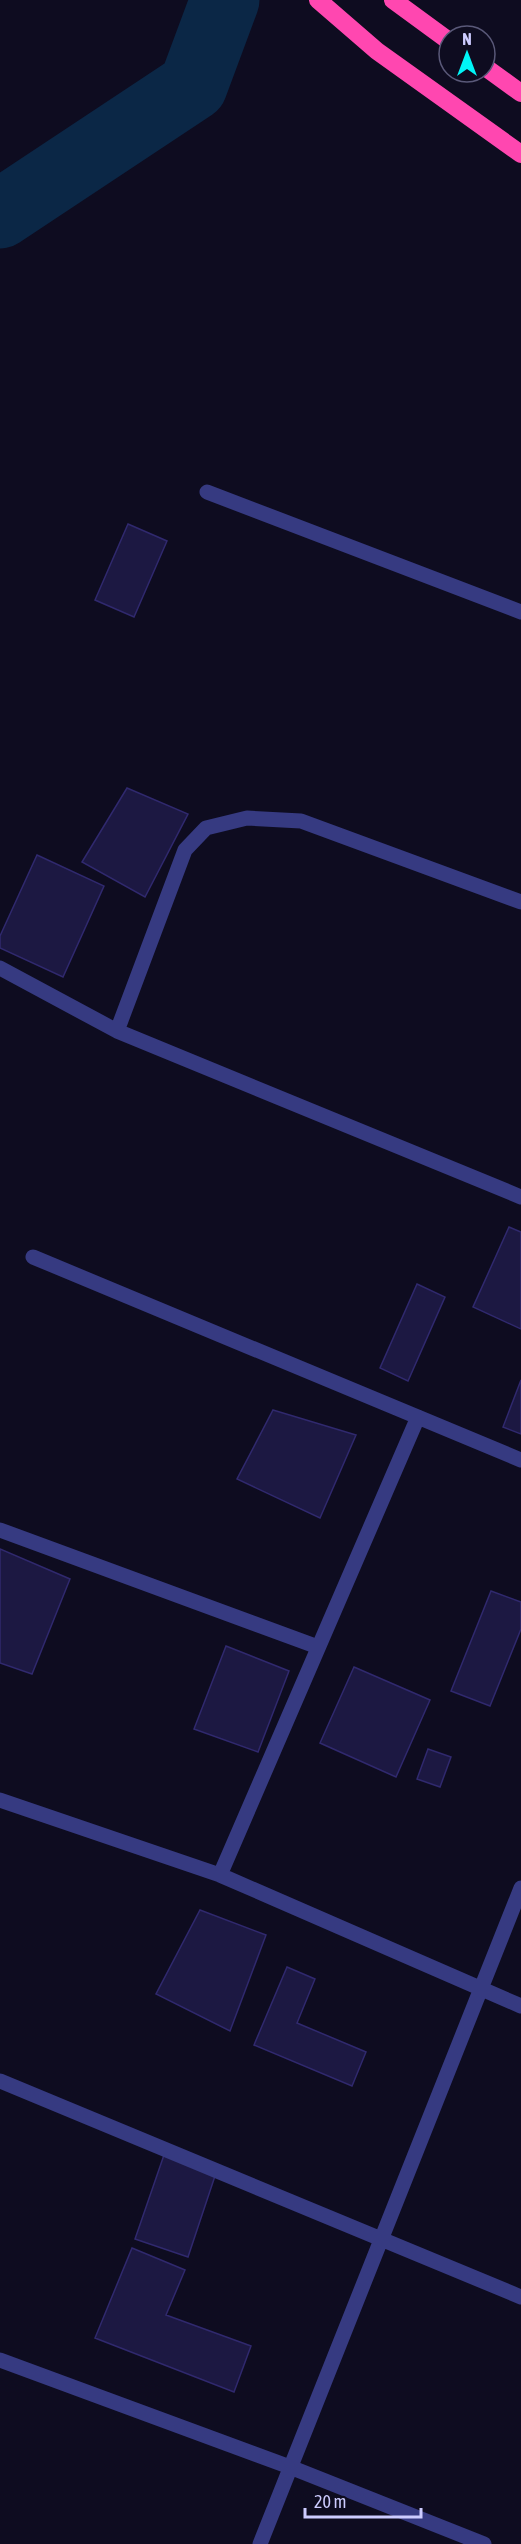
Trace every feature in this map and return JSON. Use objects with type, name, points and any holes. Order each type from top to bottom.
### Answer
[{"type":"highway","points":[[318,0],[377,51],[521,154]]},
{"type":"highway","points":[[397,3],[437,32]]},
{"type":"highway","points":[[497,76],[521,93]]},
{"type":"street","points":[[207,492],[521,612]]},
{"type":"street","points":[[117,1030],[184,850],[206,828],[247,818],[301,821],[521,902]]},
{"type":"street","points":[[0,969],[117,1030],[521,1197]]},
{"type":"street","points":[[33,1257],[521,1460]]},
{"type":"street","points":[[220,1875],[418,1417]]},
{"type":"street","points":[[0,1530],[318,1647]]},
{"type":"street","points":[[0,1800],[220,1875],[521,2007]]},
{"type":"street","points":[[260,2544],[521,1888]]},
{"type":"street","points":[[0,2081],[521,2297]]},
{"type":"street","points":[[0,2360],[290,2467],[484,2544]]},
{"type":"building","points":[[128,524],[167,541],[134,617],[95,600]]},
{"type":"building","points":[[127,788],[188,814],[145,897],[82,862]]},
{"type":"building","points":[[37,855],[104,886],[63,977],[0,948],[0,936]]},
{"type":"building","points":[[509,1227],[521,1232],[521,1329],[473,1307]]},
{"type":"building","points":[[417,1284],[445,1297],[408,1381],[380,1368]]},
{"type":"building","points":[[521,1380],[521,1434],[503,1427]]},
{"type":"building","points":[[273,1410],[356,1435],[320,1518],[237,1479]]},
{"type":"building","points":[[0,1549],[70,1579],[32,1674],[0,1663]]},
{"type":"building","points":[[491,1591],[521,1602],[521,1629],[490,1706],[451,1691]]},
{"type":"building","points":[[226,1646],[289,1671],[258,1752],[194,1729]]},
{"type":"building","points":[[354,1667],[430,1700],[396,1777],[320,1743]]},
{"type":"building","points":[[428,1749],[451,1757],[440,1787],[417,1779]]},
{"type":"building","points":[[200,1910],[266,1935],[230,2031],[156,1994]]},
{"type":"building","points":[[287,1967],[315,1979],[297,2023],[366,2052],[352,2086],[254,2045]]},
{"type":"building","points":[[164,2155],[216,2173],[188,2257],[135,2239]]},
{"type":"building","points":[[132,2248],[185,2270],[166,2315],[251,2346],[234,2392],[95,2338]]},
{"type":"waterway","points":[[0,214],[193,86],[225,0]]}]
